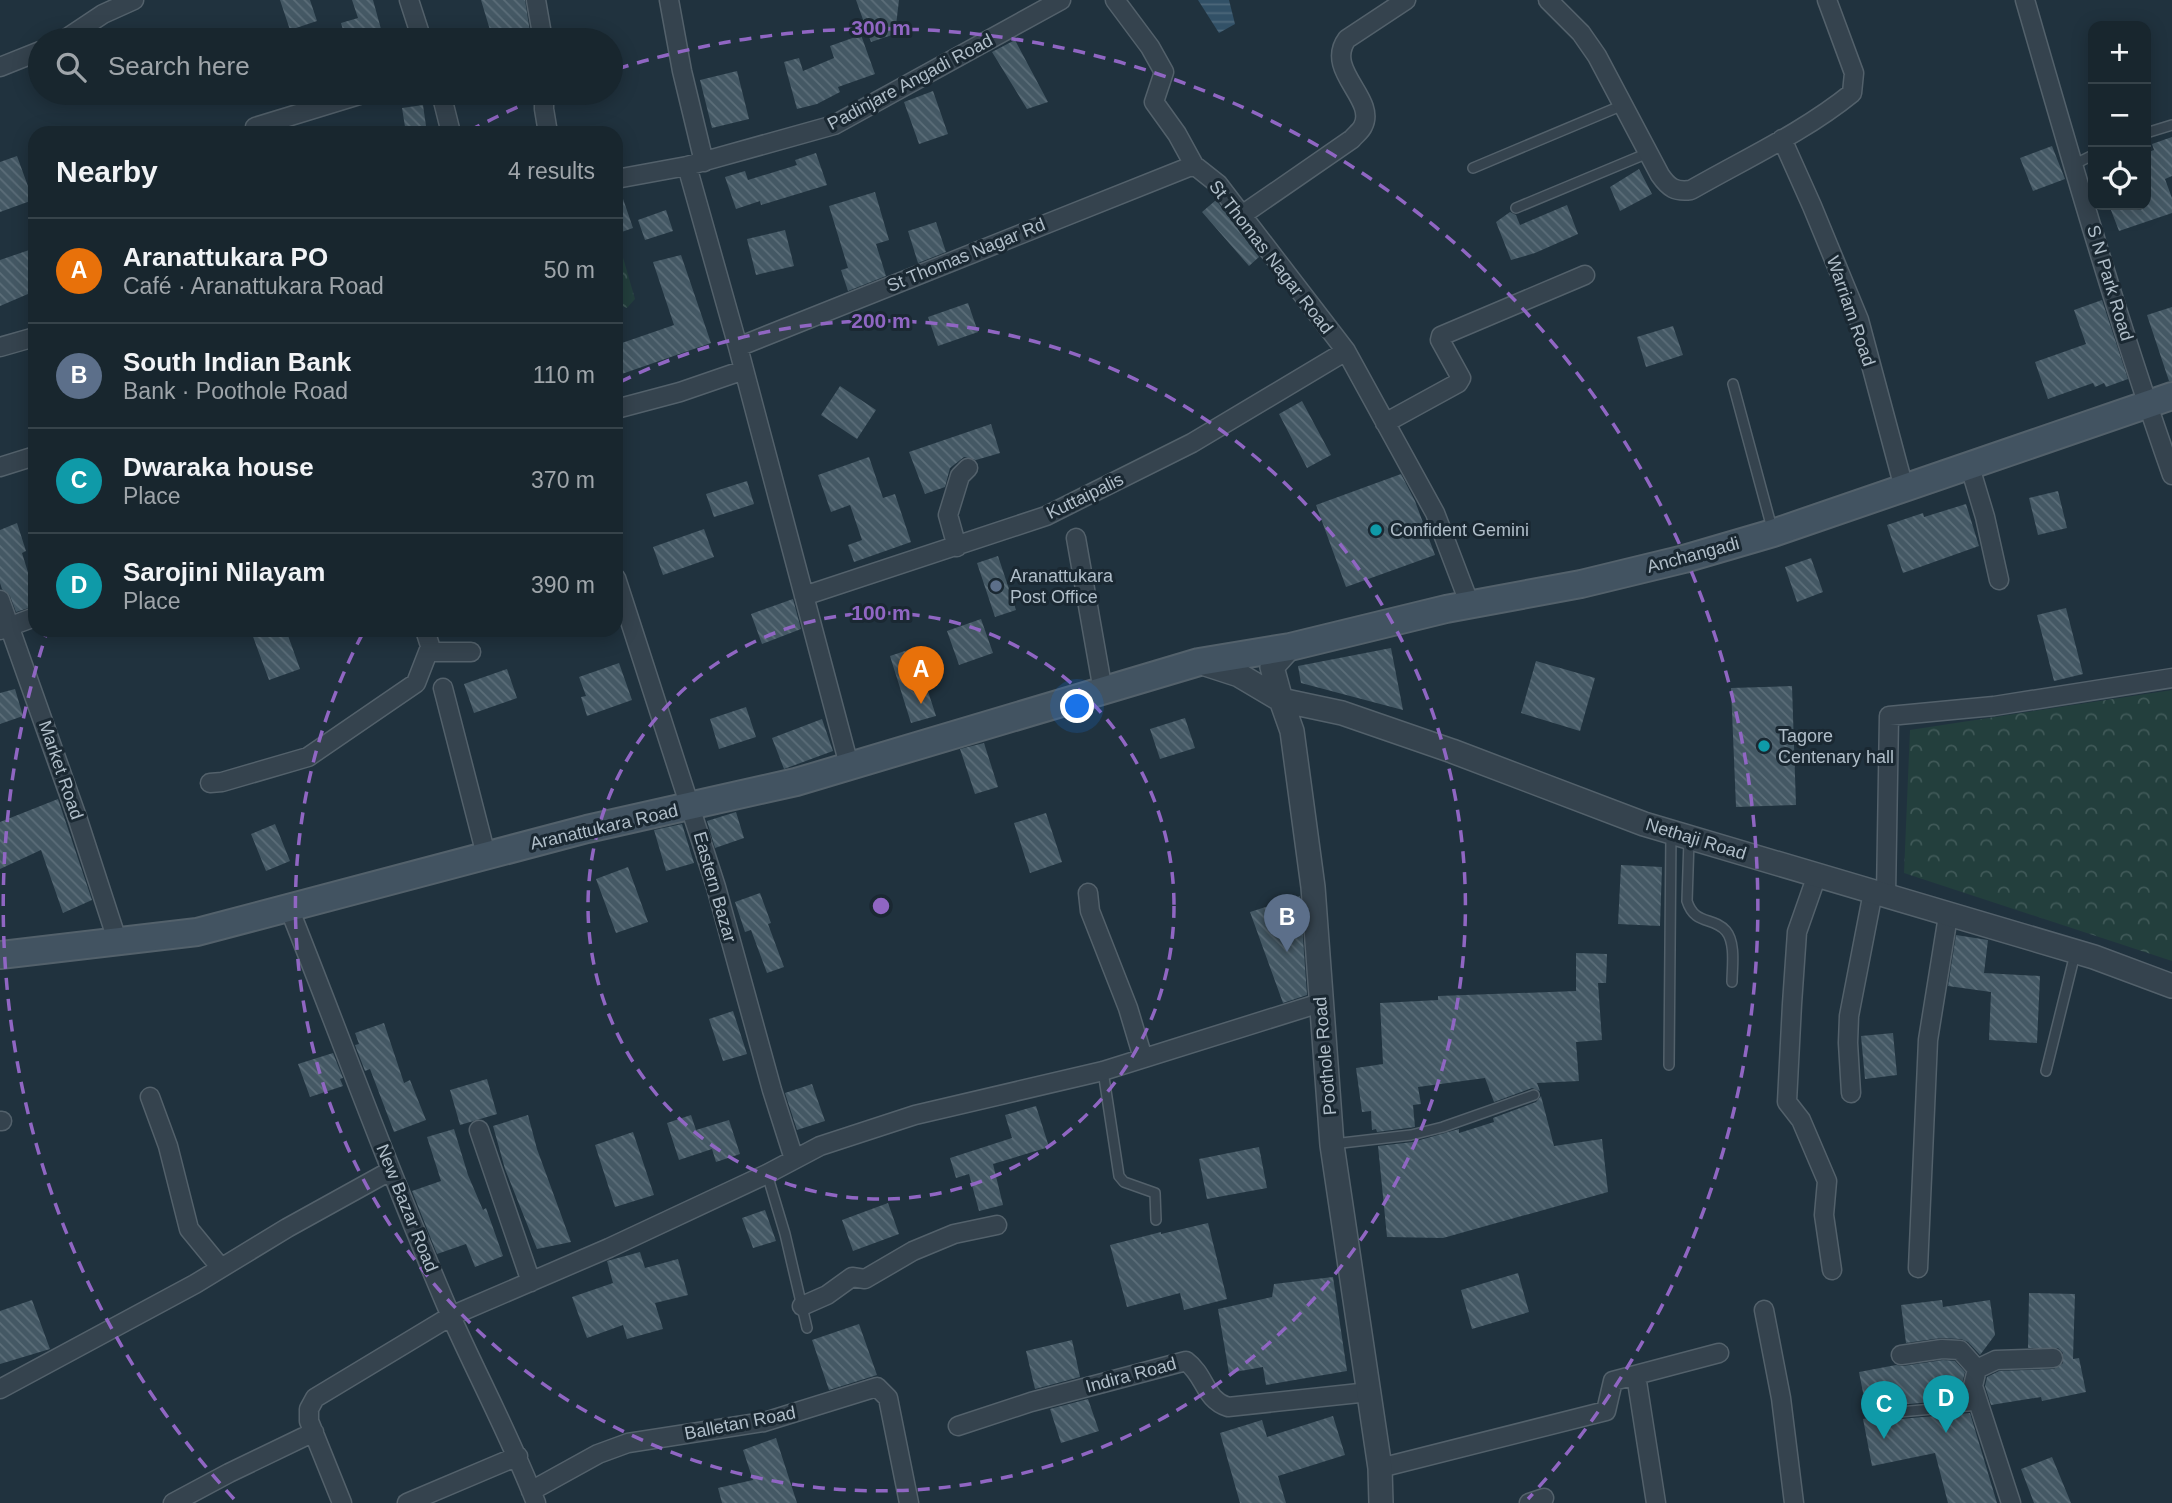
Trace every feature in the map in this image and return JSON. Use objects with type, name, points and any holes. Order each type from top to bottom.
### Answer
[{"type":"main road","name":"Anchangadi","points":[[1199,662],[1290,647],[1684,559],[1773,533],[2160,401]]},
{"type":"main road","name":"Aranattukara Road","points":[[0,955],[197,932],[587,829],[796,782],[1199,662]]},
{"type":"street","points":[[82,28],[103,14],[134,0]]},
{"type":"street","points":[[409,0],[418,28]]},
{"type":"street","points":[[536,0],[541,28]]},
{"type":"street","points":[[669,0],[695,164],[738,347],[849,765]]},
{"type":"street","points":[[1115,0],[1150,47],[1164,72],[1153,102],[1177,134],[1194,165]]},
{"type":"street","points":[[1242,215],[1352,139],[1363,127],[1366,116],[1340,60],[1341,47],[1347,39],[1406,0]]},
{"type":"street","points":[[1548,0],[1581,33],[1597,56],[1648,153],[1669,187],[1680,191],[1691,190],[1782,139],[1852,93],[1854,73],[1827,0]]},
{"type":"street","name":"S N Park Road","points":[[2025,0],[2073,164],[2160,401]]},
{"type":"street","name":"Padinjare Angadi Road","points":[[623,177],[695,164],[834,125],[1050,3]]},
{"type":"street","points":[[0,67],[28,56]]},
{"type":"street","points":[[258,126],[327,105]]},
{"type":"street","points":[[444,105],[449,126]]},
{"type":"street","points":[[545,105],[547,126]]},
{"type":"street","name":"Warriam Road","points":[[1782,139],[1812,205],[1858,320],[1904,488]]},
{"type":"street","name":"St Thomas Nagar Road","points":[[1194,165],[1218,184],[1346,352]]},
{"type":"street","name":"St Thomas Nagar Rd","points":[[738,347],[1194,165]]},
{"type":"street","points":[[1385,423],[1458,383],[1461,378],[1440,340],[1441,335],[1586,275]]},
{"type":"street","points":[[0,347],[28,339]]},
{"type":"street","points":[[1346,352],[1435,513],[1470,605]]},
{"type":"street","name":"Kuttaipalis","points":[[804,596],[1046,516],[1192,443],[1346,352]]},
{"type":"street","points":[[623,407],[680,392],[744,370]]},
{"type":"street","points":[[2160,401],[2172,475]]},
{"type":"street","points":[[0,467],[28,458]]},
{"type":"street","points":[[1969,467],[1999,580]]},
{"type":"street","points":[[957,547],[948,515],[960,476],[968,468]]},
{"type":"street","points":[[1076,538],[1103,691]]},
{"type":"street","name":"Eastern Bazar","points":[[623,599],[716,887],[772,1090],[794,1158]]},
{"type":"street","name":"Market Road","points":[[0,600],[5,628],[77,817],[118,943]]},
{"type":"street","points":[[5,628],[28,620]]},
{"type":"street","points":[[427,638],[432,652],[471,652]]},
{"type":"street","points":[[210,783],[222,782],[307,757],[416,682],[427,638]]},
{"type":"street","points":[[1280,699],[1272,667],[1290,647]]},
{"type":"street","points":[[1199,662],[1239,676],[1280,699]]},
{"type":"street","points":[[1851,1093],[1849,1016],[1880,894],[1889,716],[1994,706],[2172,678]]},
{"type":"street","points":[[443,688],[486,855]]},
{"type":"street","name":"Nethaji Road","points":[[1280,699],[1342,713],[1452,751],[1644,824],[2076,952],[2172,986]]},
{"type":"street","name":"Poothole Road","points":[[1280,699],[1292,731],[1298,763],[1313,887],[1332,1145],[1380,1468],[1381,1503]]},
{"type":"street","points":[[1816,875],[1797,932],[1787,1102],[1801,1120],[1827,1181],[1824,1215],[1832,1270]]},
{"type":"street","points":[[1088,893],[1090,911],[1128,1008],[1143,1058]]},
{"type":"street","name":"New Bazar Road","points":[[289,908],[390,1171],[451,1316],[518,1457],[534,1497]]},
{"type":"street","points":[[1918,1268],[1928,1040],[1948,916]]},
{"type":"street","points":[[342,1503],[309,1421],[309,1409],[314,1398],[451,1316],[766,1174],[820,1146],[915,1115],[1103,1071],[1320,1003]]},
{"type":"street","points":[[150,1097],[167,1146],[189,1228],[221,1268]]},
{"type":"street","points":[[479,1130],[531,1282]]},
{"type":"street","points":[[0,1389],[221,1268],[390,1171]]},
{"type":"street","points":[[802,1306],[827,1295],[852,1277],[865,1279],[913,1251],[954,1234],[997,1225]]},
{"type":"street","points":[[1764,1310],[1781,1398],[1794,1503]]},
{"type":"street","points":[[1900,1355],[1942,1349],[1960,1350],[1977,1369]]},
{"type":"street","points":[[1380,1468],[1606,1411],[1613,1381],[1719,1353]]},
{"type":"street","points":[[1977,1369],[1996,1360],[2053,1358]]},
{"type":"street","name":"Indira Road","points":[[958,1426],[1031,1402],[1186,1361],[1201,1375],[1214,1401],[1227,1408],[1369,1392]]},
{"type":"street","points":[[1977,1369],[1973,1386],[2011,1503]]},
{"type":"street","points":[[1636,1375],[1656,1503]]},
{"type":"street","name":"Balletan Road","points":[[534,1497],[598,1454],[628,1443],[764,1422],[877,1388],[888,1398],[909,1503]]},
{"type":"street","points":[[173,1503],[314,1432]]},
{"type":"street","points":[[407,1503],[518,1457]]},
{"type":"lane","points":[[1473,169],[1623,105]]},
{"type":"lane","points":[[2151,131],[2172,125]]},
{"type":"lane","points":[[1516,208],[1648,153]]},
{"type":"lane","points":[[2073,164],[2088,157]]},
{"type":"lane","points":[[1733,384],[1773,533]]},
{"type":"lane","points":[[1680,834],[1690,911],[1726,932],[1732,951],[1732,982]]},
{"type":"lane","points":[[1670,1065],[1680,834]]},
{"type":"lane","points":[[2046,1071],[2076,952]]},
{"type":"lane","points":[[1103,1071],[1119,1176],[1124,1182],[1155,1193],[1156,1220]]},
{"type":"lane","points":[[1332,1145],[1411,1135],[1443,1127],[1534,1095]]},
{"type":"lane","points":[[766,1174],[807,1328]]},
{"type":"lane","points":[[1899,1412],[1979,1405]]},
{"type":"green space","points":[[623,257],[635,299],[627,308],[623,307]]},
{"type":"green space","points":[[2172,690],[2172,961],[1904,873],[1910,730]]},
{"type":"water","points":[[1198,0],[1229,0],[1235,24],[1219,33]]},
{"type":"building","points":[[280,0],[310,0],[317,21],[289,28]]},
{"type":"building","points":[[352,0],[373,0],[381,28],[342,28],[341,23],[358,18]]},
{"type":"building","points":[[481,0],[525,0],[529,28],[489,28]]},
{"type":"building","points":[[856,0],[899,0],[895,34],[871,42]]},
{"type":"building","points":[[861,35],[875,74],[838,87],[840,92],[817,104],[797,109],[784,62],[799,58],[803,71],[834,58],[830,46]]},
{"type":"building","points":[[1015,40],[1048,102],[1027,109],[992,52]]},
{"type":"building","points":[[737,71],[749,119],[712,128],[700,80]]},
{"type":"building","points":[[933,91],[948,134],[919,144],[904,102]]},
{"type":"building","points":[[423,105],[426,126],[405,126],[402,108]]},
{"type":"building","points":[[2172,137],[2172,176],[2165,179],[2172,198],[2172,213],[2119,231],[2111,210],[2151,210],[2152,144]]},
{"type":"building","points":[[2052,146],[2065,179],[2033,191],[2020,158]]},
{"type":"building","points":[[816,153],[827,185],[761,205],[760,201],[736,209],[725,177],[745,171],[748,180],[797,165],[795,160]]},
{"type":"building","points":[[17,156],[28,186],[28,202],[0,212],[0,162]]},
{"type":"building","points":[[1639,169],[1652,194],[1620,211],[1610,187]]},
{"type":"building","points":[[875,192],[889,240],[876,244],[886,276],[848,291],[841,270],[848,268],[829,206]]},
{"type":"building","points":[[623,199],[633,228],[623,232]]},
{"type":"building","points":[[1216,200],[1259,257],[1249,266],[1202,212]]},
{"type":"building","points":[[1567,205],[1578,234],[1535,253],[1511,260],[1496,222],[1510,212],[1516,215],[1520,225]]},
{"type":"building","points":[[666,210],[673,231],[645,240],[638,220]]},
{"type":"building","points":[[936,222],[946,252],[918,263],[908,231]]},
{"type":"building","points":[[785,230],[794,266],[756,275],[747,239]]},
{"type":"building","points":[[28,250],[28,294],[0,306],[0,260]]},
{"type":"building","points":[[681,255],[711,343],[623,374],[623,343],[674,325],[653,262]]},
{"type":"building","points":[[2102,300],[2128,379],[2106,387],[2104,383],[2095,387],[2093,383],[2048,399],[2035,362],[2086,344],[2074,310]]},
{"type":"building","points":[[968,303],[978,332],[938,346],[928,317]]},
{"type":"building","points":[[2172,307],[2172,381],[2169,381],[2147,315]]},
{"type":"building","points":[[1673,326],[1683,355],[1646,367],[1637,337]]},
{"type":"building","points":[[840,386],[876,410],[857,439],[821,415]]},
{"type":"building","points":[[1302,401],[1331,455],[1307,468],[1279,414]]},
{"type":"building","points":[[991,424],[1000,453],[976,460],[964,457],[950,468],[945,487],[925,494],[909,452]]},
{"type":"building","points":[[869,457],[883,498],[895,494],[911,542],[854,562],[848,545],[862,540],[850,505],[831,512],[818,475]]},
{"type":"building","name":"Confident Gemini","points":[[1401,474],[1415,501],[1435,555],[1346,587],[1316,505]]},
{"type":"building","points":[[747,481],[754,504],[714,517],[706,494]]},
{"type":"building","points":[[2058,491],[2067,528],[2038,535],[2029,498]]},
{"type":"building","points":[[1966,504],[1979,546],[1903,573],[1887,525],[1923,513],[1924,517]]},
{"type":"building","points":[[17,523],[26,551],[22,553],[28,572],[28,608],[16,612],[10,596],[0,583],[0,530]]},
{"type":"building","points":[[704,529],[714,557],[663,575],[653,547]]},
{"type":"building","name":"Aranattukara Post Office","points":[[998,556],[1016,610],[995,617],[977,563]]},
{"type":"building","points":[[1811,558],[1823,592],[1797,602],[1785,567]]},
{"type":"building","points":[[793,599],[801,629],[762,644],[751,614]]},
{"type":"building","points":[[2066,608],[2083,674],[2054,681],[2037,615]]},
{"type":"building","points":[[981,619],[993,653],[959,665],[947,631]]},
{"type":"building","points":[[253,637],[289,637],[300,669],[269,680]]},
{"type":"building","points":[[914,648],[936,716],[911,723],[890,656]]},
{"type":"building","points":[[1391,648],[1403,710],[1301,683],[1298,666]]},
{"type":"building","points":[[1536,661],[1595,678],[1580,731],[1521,713]]},
{"type":"building","points":[[619,663],[632,700],[587,716],[581,697],[586,696],[579,677]]},
{"type":"building","points":[[507,669],[517,698],[474,713],[464,684]]},
{"type":"building","name":"Tagore Centenary hall","points":[[1792,686],[1796,805],[1736,807],[1731,688]]},
{"type":"building","points":[[15,689],[23,716],[0,724],[0,693]]},
{"type":"building","points":[[746,707],[756,737],[719,749],[710,719]]},
{"type":"building","points":[[1185,718],[1195,748],[1160,759],[1150,729]]},
{"type":"building","points":[[822,719],[833,751],[784,769],[772,738]]},
{"type":"building","points":[[984,743],[998,787],[975,794],[960,749]]},
{"type":"building","points":[[58,799],[92,900],[63,913],[41,850],[0,869],[0,822]]},
{"type":"building","points":[[736,812],[744,838],[715,848],[707,821]]},
{"type":"building","points":[[1046,813],[1062,862],[1030,873],[1014,823]]},
{"type":"building","points":[[275,824],[290,861],[266,871],[251,834]]},
{"type":"building","points":[[682,824],[694,863],[666,871],[654,830]]},
{"type":"building","points":[[1621,865],[1662,867],[1660,926],[1618,924]]},
{"type":"building","points":[[628,867],[648,922],[616,933],[596,879]]},
{"type":"building","points":[[760,893],[784,967],[767,973],[751,930],[745,932],[735,902]]},
{"type":"building","points":[[1300,896],[1307,995],[1283,1003],[1250,912]]},
{"type":"building","points":[[1956,935],[1988,940],[1984,973],[2040,976],[2037,1043],[1989,1040],[1991,992],[1948,986]]},
{"type":"building","points":[[1576,953],[1607,954],[1606,983],[1598,983],[1602,1040],[1576,1042],[1579,1081],[1537,1083],[1540,1091],[1532,1088],[1494,1102],[1485,1078],[1418,1087],[1421,1104],[1413,1105],[1415,1127],[1377,1132],[1376,1129],[1372,1130],[1371,1111],[1362,1112],[1356,1068],[1383,1064],[1380,1003],[1438,1000],[1438,996],[1576,991]]},
{"type":"building","points":[[733,1011],[747,1054],[723,1061],[709,1019]]},
{"type":"building","points":[[384,1023],[404,1083],[410,1080],[426,1120],[394,1132],[370,1069],[365,1071],[355,1045],[359,1044],[355,1033]]},
{"type":"building","points":[[1893,1033],[1897,1075],[1865,1079],[1861,1036]]},
{"type":"building","points":[[333,1053],[343,1078],[340,1079],[343,1086],[310,1097],[298,1064]]},
{"type":"building","points":[[487,1079],[497,1114],[460,1125],[450,1090]]},
{"type":"building","points":[[812,1084],[825,1121],[797,1130],[785,1093]]},
{"type":"building","points":[[1541,1096],[1554,1146],[1602,1139],[1608,1192],[1443,1238],[1387,1237],[1378,1146],[1413,1142],[1459,1129],[1459,1133],[1494,1122],[1493,1118],[1536,1102]]},
{"type":"building","points":[[1036,1106],[1049,1147],[993,1164],[1003,1205],[979,1211],[969,1174],[956,1178],[950,1158],[1012,1138],[1005,1115]]},
{"type":"building","points":[[528,1115],[537,1149],[571,1242],[537,1249],[505,1169],[493,1126]]},
{"type":"building","points":[[691,1115],[696,1130],[729,1120],[740,1154],[716,1162],[712,1149],[679,1160],[667,1123]]},
{"type":"building","points":[[454,1129],[468,1175],[483,1210],[486,1208],[503,1256],[475,1267],[466,1244],[437,1254],[412,1191],[441,1181],[427,1137]]},
{"type":"building","points":[[633,1132],[654,1195],[615,1207],[595,1145]]},
{"type":"building","points":[[1259,1147],[1267,1188],[1207,1199],[1199,1159]]},
{"type":"building","points":[[888,1203],[899,1234],[853,1251],[842,1220]]},
{"type":"building","points":[[765,1210],[776,1241],[753,1248],[742,1218]]},
{"type":"building","points":[[1208,1223],[1227,1299],[1184,1310],[1180,1293],[1127,1307],[1110,1245]]},
{"type":"building","points":[[640,1252],[645,1268],[678,1259],[688,1295],[655,1303],[663,1329],[627,1339],[623,1325],[587,1338],[572,1297],[613,1283],[607,1261]]},
{"type":"building","points":[[1518,1273],[1529,1312],[1472,1329],[1461,1290]]},
{"type":"building","points":[[1333,1277],[1347,1371],[1266,1385],[1263,1367],[1229,1373],[1218,1309],[1272,1297],[1274,1284]]},
{"type":"building","points":[[2029,1293],[2075,1294],[2073,1359],[2079,1358],[2086,1392],[2042,1401],[2041,1397],[1991,1405],[1985,1386],[1987,1377],[1999,1371],[2054,1369],[2063,1363],[2063,1353],[2058,1348],[2028,1348]]},
{"type":"building","points":[[32,1300],[50,1349],[0,1364],[0,1311]]},
{"type":"building","points":[[1942,1300],[1943,1307],[1990,1300],[1995,1335],[1980,1355],[1968,1342],[1961,1339],[1941,1338],[1906,1343],[1901,1305]]},
{"type":"building","points":[[859,1324],[877,1375],[829,1390],[812,1340]]},
{"type":"building","points":[[1072,1340],[1080,1377],[1035,1389],[1026,1351]]},
{"type":"building","points":[[1943,1360],[1955,1361],[1965,1372],[1962,1384],[1965,1399],[1898,1405],[1893,1408],[1893,1415],[1900,1419],[1970,1413],[1997,1503],[1948,1503],[1935,1453],[1872,1466],[1863,1419],[1868,1418],[1859,1372]]},
{"type":"building","points":[[1088,1399],[1099,1431],[1061,1443],[1050,1409]]},
{"type":"building","points":[[1333,1416],[1345,1455],[1278,1476],[1286,1503],[1240,1503],[1220,1433],[1262,1420],[1267,1437]]},
{"type":"building","points":[[776,1438],[797,1503],[722,1503],[718,1488],[753,1480],[743,1450]]},
{"type":"building","points":[[2052,1457],[2071,1503],[2034,1503],[2021,1469]]},
{"type":"place","name":"Confident Gemini","points":[[1376,530]]},
{"type":"place","name":"Aranattukara Post Office","points":[[996,586]]},
{"type":"place","name":"Aranattukara PO","points":[[921,704]]},
{"type":"place","name":"Tagore Centenary hall","points":[[1764,746]]},
{"type":"place","name":"South Indian Bank","points":[[1287,952]]},
{"type":"place","name":"Sarojini Nilayam","points":[[1946,1433]]},
{"type":"place","name":"Dwaraka house","points":[[1884,1439]]}]
